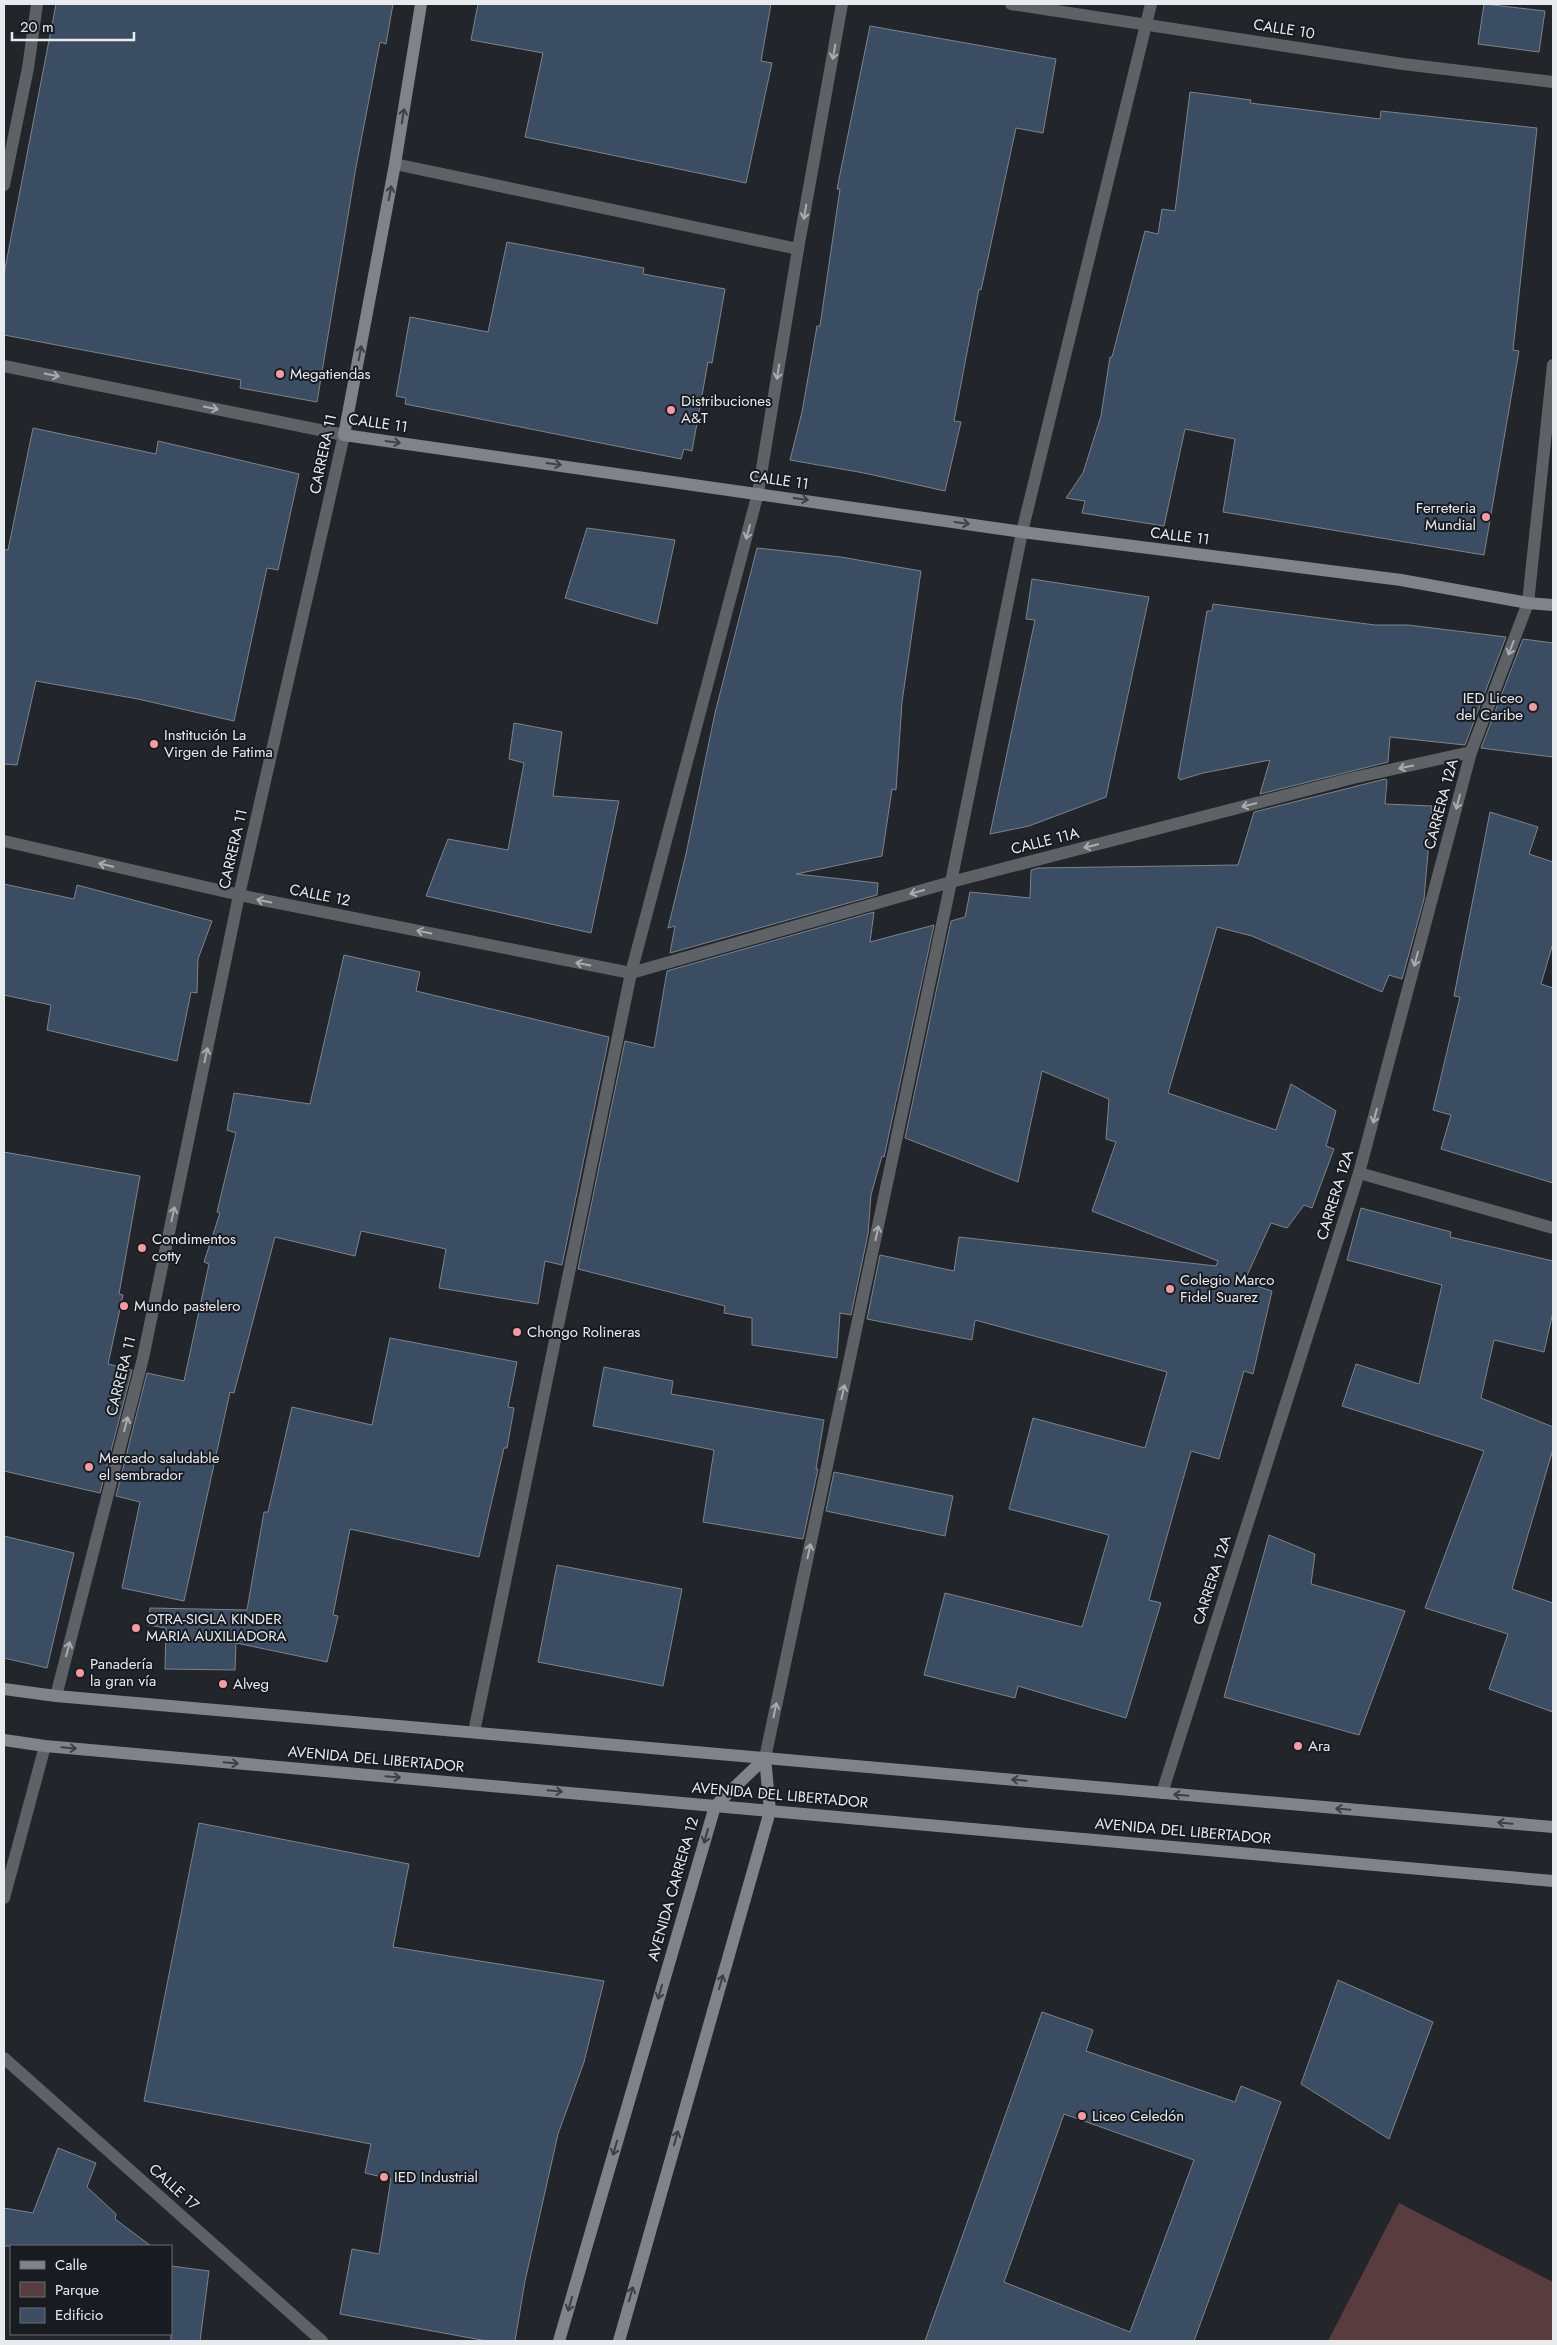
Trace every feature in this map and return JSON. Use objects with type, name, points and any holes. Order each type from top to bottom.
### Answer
[{"type":"main road","name":"CARRERA 11","points":[[344,435],[395,164],[421,4]]},
{"type":"main road","name":"CALLE 11","points":[[344,435],[1022,532],[1401,580],[1528,603],[1553,605]]},
{"type":"main road","points":[[4,1689],[56,1696],[1553,1828]]},
{"type":"main road","name":"AVENIDA DEL LIBERTADOR","points":[[4,1740],[45,1746],[1553,1881]]},
{"type":"main road","points":[[619,2341],[770,1811],[765,1758]]},
{"type":"main road","name":"AVENIDA CARRERA 12","points":[[559,2341],[715,1806],[765,1758]]},
{"type":"street","points":[[4,185],[28,68],[37,4]]},
{"type":"street","points":[[474,1732],[631,973],[758,493],[798,249],[842,4]]},
{"type":"street","name":"CALLE 10","points":[[1011,4],[1403,64],[1553,82]]},
{"type":"street","points":[[765,1758],[951,882],[1022,532],[1151,4]]},
{"type":"street","points":[[395,164],[798,249]]},
{"type":"street","name":"CARRERA 12A","points":[[1162,1793],[1359,1174],[1471,752],[1528,603],[1553,365]]},
{"type":"street","name":"CALLE 11","points":[[4,366],[344,435]]},
{"type":"street","name":"CARRERA 11","points":[[56,1696],[143,1358],[239,895],[344,435]]},
{"type":"street","name":"CALLE 11A","points":[[631,973],[951,882],[1353,778],[1471,752]]},
{"type":"street","name":"CALLE 12","points":[[4,841],[239,895],[631,973]]},
{"type":"street","points":[[1359,1174],[1553,1228]]},
{"type":"street","points":[[4,1898],[45,1746]]},
{"type":"street","name":"CALLE 17","points":[[4,2058],[322,2341]]},
{"type":"green space","points":[[1399,2203],[1553,2282],[1553,2341],[1328,2341]]},
{"type":"building","points":[[56,4],[393,4],[386,44],[380,42],[356,167],[317,402],[240,388],[241,380],[4,335],[4,274]]},
{"type":"building","points":[[478,4],[771,4],[761,61],[772,63],[746,183],[525,137],[543,53],[471,40]]},
{"type":"building","points":[[1484,4],[1545,11],[1539,52],[1478,44]]},
{"type":"building","points":[[870,26],[1056,59],[1043,133],[1016,128],[981,290],[979,289],[954,421],[961,422],[945,491],[864,473],[790,460],[802,412],[817,326],[820,326],[840,189],[837,189]]},
{"type":"building","points":[[1190,92],[1251,100],[1250,103],[1380,119],[1381,111],[1537,128],[1513,350],[1519,351],[1484,555],[1223,512],[1235,439],[1185,429],[1164,526],[1082,513],[1085,501],[1066,498],[1083,473],[1101,416],[1110,357],[1112,357],[1145,231],[1158,234],[1162,209],[1175,211]]},
{"type":"building","points":[[507,242],[644,268],[643,274],[725,289],[712,363],[708,362],[692,451],[684,449],[681,459],[405,404],[406,398],[396,396],[410,317],[488,332]]},
{"type":"building","points":[[33,428],[156,454],[158,441],[299,474],[278,570],[267,568],[234,721],[138,699],[36,681],[17,765],[4,764],[4,549],[8,550]]},
{"type":"building","points":[[587,528],[675,540],[657,624],[565,598]]},
{"type":"building","points":[[757,548],[841,557],[921,571],[902,702],[896,790],[892,789],[882,856],[796,874],[878,883],[877,895],[670,953],[675,926],[668,928],[686,854],[715,713]]},
{"type":"building","points":[[1032,579],[1149,597],[1106,797],[1029,826],[990,834],[1035,620],[1026,619]]},
{"type":"building","points":[[1213,604],[1375,625],[1408,625],[1506,637],[1465,745],[1390,737],[1388,762],[1260,794],[1270,760],[1203,773],[1180,780],[1178,778],[1207,611],[1212,611]]},
{"type":"building","name":"IED Liceo del Caribe","points":[[1523,639],[1553,643],[1553,757],[1481,748]]},
{"type":"building","points":[[514,723],[562,732],[553,796],[619,801],[591,933],[426,896],[448,839],[508,850],[524,763],[509,759]]},
{"type":"building","points":[[1387,780],[1385,804],[1432,806],[1424,899],[1402,979],[1389,975],[1382,992],[1252,936],[1217,927],[1168,1093],[1276,1130],[1291,1084],[1336,1111],[1326,1146],[1334,1149],[1312,1208],[1304,1205],[1287,1228],[1271,1223],[1244,1282],[1272,1291],[1253,1374],[1244,1371],[1219,1459],[1191,1451],[1149,1600],[1161,1603],[1126,1718],[1018,1686],[1015,1698],[924,1675],[945,1593],[1082,1627],[1109,1535],[1009,1509],[1033,1418],[1145,1448],[1167,1372],[975,1320],[972,1340],[867,1319],[880,1255],[954,1271],[959,1237],[1216,1266],[1218,1261],[1092,1211],[1116,1142],[1106,1139],[1109,1099],[1042,1071],[1018,1182],[905,1138],[951,921],[965,917],[970,892],[1030,898],[1031,870],[1038,868],[1238,865],[1254,812]]},
{"type":"building","points":[[1490,812],[1538,827],[1529,854],[1553,862],[1553,943],[1541,984],[1553,988],[1553,1183],[1441,1149],[1451,1115],[1433,1110],[1460,997],[1454,996]]},
{"type":"building","points":[[4,884],[74,899],[77,885],[212,921],[198,959],[197,993],[191,992],[177,1061],[47,1030],[51,1005],[4,995]]},
{"type":"building","points":[[874,912],[870,942],[934,925],[884,1157],[882,1156],[871,1195],[868,1234],[851,1315],[840,1313],[837,1358],[752,1345],[752,1318],[724,1313],[725,1306],[578,1269],[625,1041],[654,1048],[667,971]]},
{"type":"building","points":[[344,955],[420,972],[416,991],[609,1037],[562,1265],[545,1261],[538,1304],[439,1288],[446,1249],[361,1231],[355,1256],[275,1237],[234,1393],[230,1392],[184,1601],[122,1588],[140,1502],[116,1496],[147,1373],[184,1381],[209,1264],[204,1262],[220,1213],[217,1212],[236,1133],[227,1130],[234,1093],[310,1104]]},
{"type":"building","points":[[4,1152],[140,1176],[119,1294],[123,1295],[108,1364],[132,1370],[100,1493],[4,1471]]},
{"type":"building","points":[[1361,1208],[1451,1232],[1450,1237],[1553,1261],[1553,1312],[1544,1352],[1494,1340],[1481,1398],[1553,1427],[1553,1449],[1512,1589],[1553,1603],[1553,1712],[1489,1689],[1508,1634],[1425,1608],[1484,1451],[1342,1406],[1356,1364],[1419,1384],[1442,1285],[1347,1260]]},
{"type":"building","points":[[390,1338],[517,1362],[508,1407],[514,1408],[507,1448],[504,1448],[479,1557],[350,1529],[333,1615],[338,1616],[327,1662],[236,1643],[235,1670],[165,1669],[166,1628],[148,1625],[150,1608],[247,1610],[264,1512],[268,1512],[292,1407],[372,1425]]},
{"type":"building","points":[[604,1367],[673,1381],[671,1394],[824,1420],[816,1469],[818,1469],[803,1539],[703,1522],[714,1450],[593,1426]]},
{"type":"building","points":[[834,1472],[953,1496],[945,1536],[826,1511]]},
{"type":"building","points":[[1269,1535],[1315,1554],[1311,1584],[1405,1611],[1359,1735],[1224,1697]]},
{"type":"building","points":[[4,1536],[74,1553],[47,1668],[4,1658]]},
{"type":"building","points":[[557,1565],[682,1589],[663,1686],[538,1662]]},
{"type":"building","points":[[199,1823],[409,1864],[393,1947],[604,1981],[584,2062],[558,2134],[525,2281],[515,2341],[487,2341],[340,2314],[352,2249],[379,2254],[391,2179],[365,2173],[371,2144],[144,2101]]},
{"type":"building","points":[[1338,1980],[1433,2022],[1389,2139],[1301,2084]]},
{"type":"building","points":[[1042,2012],[1093,2030],[1086,2051],[1235,2102],[1241,2086],[1281,2102],[1194,2341],[925,2341]],"holes":[[[1064,2114],[1194,2160],[1130,2332],[1004,2282]]]},
{"type":"building","points":[[58,2148],[96,2163],[87,2187],[116,2214],[115,2219],[150,2245],[4,2246],[4,2208],[33,2213]]},
{"type":"building","points":[[172,2266],[209,2271],[200,2341],[171,2341]]},
{"type":"place","name":"Megatiendas","points":[[280,374]]},
{"type":"place","name":"Distribuciones A&T","points":[[671,410]]},
{"type":"place","name":"Ferreteria Mundial","points":[[1486,517]]},
{"type":"place","name":"IED Liceo del Caribe","points":[[1533,707]]},
{"type":"place","name":"Institución La Virgen de Fatima","points":[[154,744]]},
{"type":"place","name":"Condimentos cotty","points":[[142,1248]]},
{"type":"place","name":"Colegio Marco Fidel Suarez","points":[[1170,1289]]},
{"type":"place","name":"Mundo pastelero","points":[[124,1306]]},
{"type":"place","name":"Chongo Rolineras","points":[[517,1332]]},
{"type":"place","name":"Mercado saludable el sembrador","points":[[89,1467]]},
{"type":"place","name":"OTRA-SIGLA KINDER MARIA AUXILIADORA","points":[[136,1628]]},
{"type":"place","name":"Panadería la gran vía","points":[[80,1673]]},
{"type":"place","name":"Alveg","points":[[223,1684]]},
{"type":"place","name":"Ara","points":[[1298,1746]]},
{"type":"place","name":"Liceo Celedón","points":[[1082,2116]]},
{"type":"place","name":"IED Industrial","points":[[384,2177]]}]
